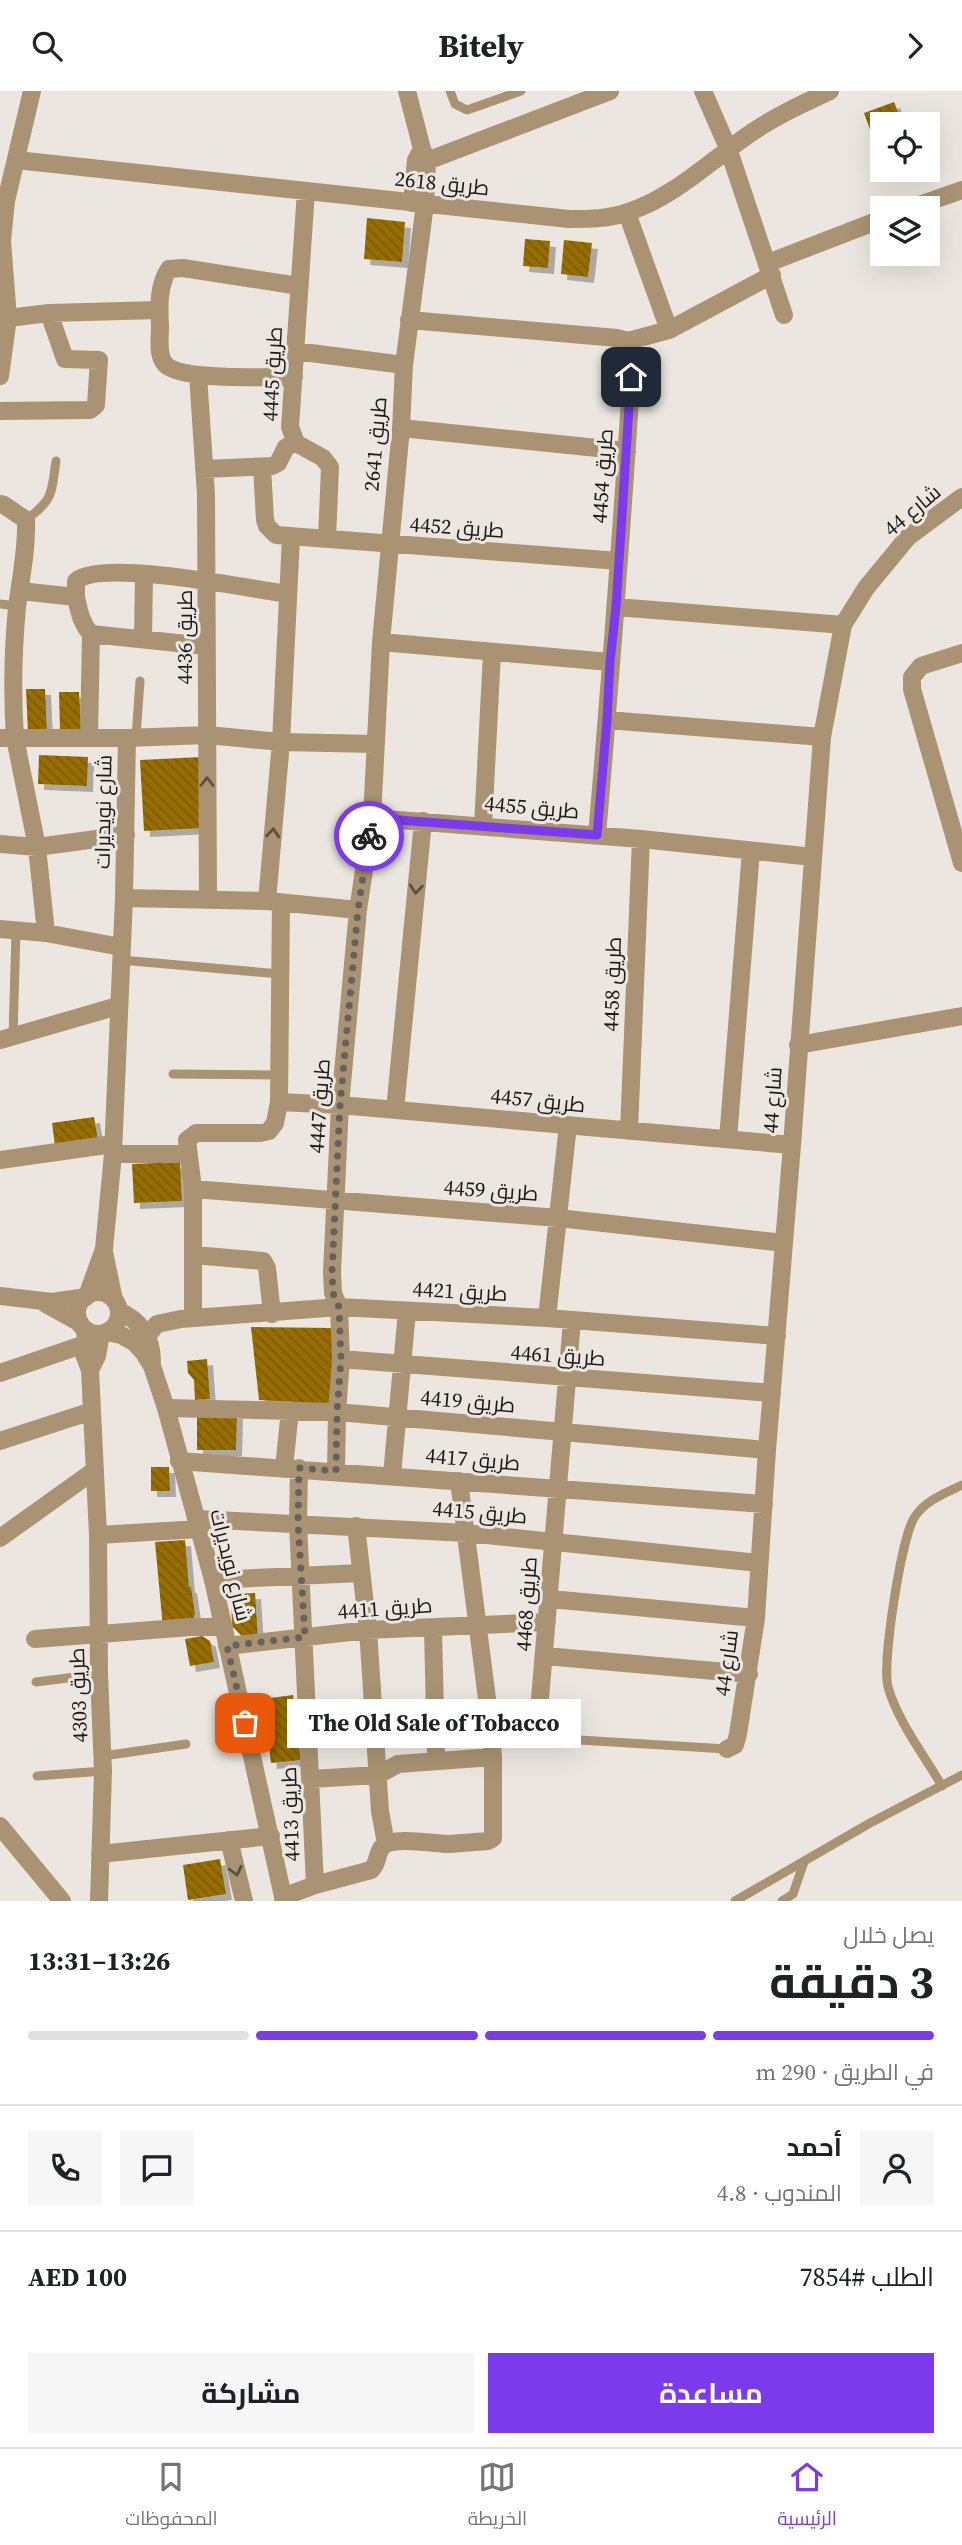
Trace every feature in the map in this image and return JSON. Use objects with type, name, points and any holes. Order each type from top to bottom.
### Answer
[{"type":"street","points":[[0,376],[8,318],[3,281],[2,241],[6,201],[32,91]]},
{"type":"street","name":"طريق 2641","points":[[376,744],[381,642],[419,204],[416,160],[424,155],[407,91]]},
{"type":"street","points":[[424,155],[610,91]]},
{"type":"street","points":[[703,91],[728,148],[784,315]]},
{"type":"street","name":"طريق 2618","points":[[16,160],[419,204],[569,219],[599,219],[627,213],[654,201],[728,148],[792,108],[830,91]]},
{"type":"street","points":[[940,198],[962,190]]},
{"type":"street","name":"طريق 4445","points":[[306,191],[290,427],[296,443],[323,458],[330,467],[327,539]]},
{"type":"street","points":[[627,213],[669,330]]},
{"type":"street","points":[[408,320],[628,341],[669,330],[770,269],[870,224]]},
{"type":"street","points":[[294,377],[198,375],[179,372],[166,365],[160,353],[159,310],[162,278],[169,269],[183,268],[299,286]]},
{"type":"street","points":[[8,318],[49,313],[159,310]]},
{"type":"street","points":[[0,411],[90,410],[96,405],[99,360],[65,359],[49,313]]},
{"type":"street","name":"طريق 4454","points":[[597,835],[627,451],[633,352],[628,341]]},
{"type":"street","points":[[295,351],[404,365]]},
{"type":"street","name":"طريق 4436","points":[[198,375],[207,583],[208,899]]},
{"type":"street","points":[[401,428],[627,451]]},
{"type":"street","points":[[204,469],[276,465],[283,449],[296,443]]},
{"type":"street","points":[[193,1318],[193,1189],[187,1140],[196,1133],[269,1131],[275,1123],[279,1102],[280,974],[274,902],[291,537],[276,535],[267,526],[262,467]]},
{"type":"street","name":"شارع 44","points":[[727,1749],[735,1745],[738,1734],[756,1618],[822,737],[843,625],[866,588],[908,537],[962,497]]},
{"type":"street","points":[[0,505],[26,520],[27,540],[12,600],[12,691],[8,738],[37,847],[46,933]]},
{"type":"street","name":"طريق 4452","points":[[291,537],[619,561]]},
{"type":"street","points":[[206,646],[91,634],[84,627],[80,616],[76,581],[82,575],[126,572],[288,594]]},
{"type":"street","points":[[143,639],[144,574]]},
{"type":"street","points":[[12,600],[76,597]]},
{"type":"street","points":[[616,607],[843,625]]},
{"type":"street","points":[[89,737],[91,634]]},
{"type":"street","points":[[381,642],[610,662]]},
{"type":"street","points":[[482,826],[492,653]]},
{"type":"street","points":[[962,653],[921,666],[912,677],[912,689],[962,863]]},
{"type":"street","points":[[607,720],[822,737]]},
{"type":"street","points":[[131,737],[207,735],[281,742],[376,744]]},
{"type":"street","name":"شارع نويديرات","points":[[8,738],[131,737],[113,1149],[104,1249],[97,1274],[86,1296]]},
{"type":"street","name":"طريق 4447","points":[[336,1471],[341,1359],[339,1307],[333,1293],[332,1272],[340,1105],[358,910],[372,818],[376,744]]},
{"type":"street","name":"طريق 4455","points":[[372,818],[597,835],[813,857]]},
{"type":"street","points":[[395,1110],[423,821]]},
{"type":"street","points":[[0,844],[37,847],[126,835]]},
{"type":"street","name":"طريق 4458","points":[[628,1131],[641,839]]},
{"type":"street","points":[[728,1139],[751,851]]},
{"type":"street","points":[[124,898],[274,902],[358,910]]},
{"type":"street","points":[[8,930],[46,933],[121,953]]},
{"type":"street","points":[[6,1038],[118,1006]]},
{"type":"street","points":[[799,1045],[962,1016]]},
{"type":"street","name":"طريق 4457","points":[[279,1102],[340,1105],[792,1145]]},
{"type":"street","points":[[547,1318],[568,1125]]},
{"type":"street","points":[[0,1160],[113,1149],[188,1154]]},
{"type":"street","name":"طريق 4459","points":[[193,1189],[558,1218],[784,1243]]},
{"type":"street","name":"شارع نويديرات","points":[[104,1249],[117,1306]]},
{"type":"street","points":[[194,1255],[263,1261],[267,1268],[272,1314]]},
{"type":"street","points":[[0,1296],[63,1301],[99,1293],[135,1321],[147,1336]]},
{"type":"street","points":[[86,1296],[78,1309],[91,1333]]},
{"type":"street","name":"شارع نويديرات","points":[[41,1301],[91,1333],[121,1335],[134,1342],[152,1366],[213,1580],[271,1836],[289,1898]]},
{"type":"street","points":[[0,1373],[116,1324],[117,1306]]},
{"type":"street","name":"طريق 4421","points":[[147,1336],[157,1324],[193,1318],[339,1307],[547,1318],[777,1336]]},
{"type":"street","points":[[393,1475],[407,1311]]},
{"type":"street","name":"طريق 4468","points":[[538,1722],[572,1321]]},
{"type":"street","name":"طريق 4303","points":[[91,1333],[97,1356],[90,1370],[98,1535],[103,1763],[99,1901]]},
{"type":"street","name":"شارع نويديرات","points":[[147,1336],[152,1350],[152,1366]]},
{"type":"street","name":"طريق 4461","points":[[341,1359],[567,1379],[772,1393]]},
{"type":"street","name":"طريق 4419","points":[[166,1408],[337,1412],[767,1450]]},
{"type":"street","name":"طريق 4413","points":[[290,1410],[305,1637],[315,1885]]},
{"type":"street","points":[[0,1441],[92,1411]]},
{"type":"street","name":"طريق 4417","points":[[179,1461],[764,1503]]},
{"type":"street","points":[[0,1538],[95,1470]]},
{"type":"street","points":[[289,1898],[315,1885],[371,1870],[377,1865],[381,1848],[386,1844],[449,1844],[488,1841],[493,1838],[490,1722],[459,1481]]},
{"type":"street","name":"طريق 4415","points":[[198,1524],[298,1523],[467,1533],[759,1563]]},
{"type":"street","points":[[98,1535],[198,1524]]},
{"type":"street","points":[[356,1526],[368,1630],[378,1775],[386,1844]]},
{"type":"street","points":[[213,1580],[360,1573]]},
{"type":"street","points":[[550,1599],[756,1618]]},
{"type":"street","name":"طريق 4411","points":[[227,1646],[368,1630],[547,1622]]},
{"type":"street","points":[[35,1639],[224,1627]]},
{"type":"street","points":[[433,1628],[436,1760]]},
{"type":"street","points":[[545,1657],[749,1674]]},
{"type":"street","points":[[490,1722],[538,1722]]},
{"type":"street","points":[[311,1779],[378,1775],[398,1764],[493,1757]]},
{"type":"street","points":[[0,1826],[62,1901]]},
{"type":"street","points":[[100,1854],[271,1836]]},
{"type":"street","points":[[229,1840],[241,1900]]},
{"type":"lane","points":[[450,91],[455,104],[467,110],[521,91]]},
{"type":"lane","points":[[26,520],[46,505],[51,496],[56,461]]},
{"type":"lane","points":[[131,737],[140,681]]},
{"type":"lane","points":[[6,1038],[8,930]]},
{"type":"lane","points":[[121,953],[280,974]]},
{"type":"lane","points":[[173,1074],[281,1075]]},
{"type":"lane","points":[[942,1786],[893,1700],[885,1670],[905,1548],[914,1518],[923,1506],[962,1485]]},
{"type":"lane","points":[[36,1682],[99,1674]]},
{"type":"lane","points":[[538,1722],[547,1734],[563,1739],[727,1749]]},
{"type":"lane","points":[[37,1776],[186,1744]]},
{"type":"lane","points":[[735,1901],[870,1823],[962,1775]]},
{"type":"lane","points":[[782,1901],[793,1894],[804,1861]]},
{"type":"building","points":[[894,102],[898,112],[870,112],[870,129],[864,113]]},
{"type":"building","points":[[367,218],[405,222],[402,262],[364,259]]},
{"type":"building","points":[[525,239],[550,241],[548,268],[523,266]]},
{"type":"building","points":[[564,240],[592,243],[588,277],[561,274]]},
{"type":"building","points":[[26,689],[45,689],[47,732],[28,733]]},
{"type":"building","points":[[59,692],[79,692],[81,729],[60,730]]},
{"type":"building","points":[[39,755],[88,757],[87,786],[38,784]]},
{"type":"building","points":[[201,757],[205,828],[144,831],[140,760]]},
{"type":"building","points":[[94,1117],[98,1140],[55,1146],[52,1123]]},
{"type":"building","points":[[180,1162],[182,1201],[134,1203],[132,1164]]},
{"type":"building","points":[[251,1327],[333,1328],[332,1400],[327,1404],[259,1400]]},
{"type":"building","points":[[207,1359],[210,1399],[195,1400],[194,1380],[188,1373],[187,1361]]},
{"type":"building","points":[[197,1413],[237,1413],[236,1450],[197,1450]]},
{"type":"building","points":[[151,1467],[169,1467],[170,1491],[151,1491]]},
{"type":"building","points":[[185,1540],[189,1587],[195,1614],[190,1625],[163,1628],[155,1542]]},
{"type":"building","points":[[255,1593],[258,1638],[245,1639],[232,1626],[231,1594]]},
{"type":"building","points":[[202,1636],[210,1641],[214,1662],[190,1666],[185,1639]]},
{"type":"building","points":[[293,1695],[301,1760],[271,1763],[263,1699]]},
{"type":"building","points":[[220,1859],[226,1894],[188,1900],[183,1865]]},
{"type":"way so far","points":[[245,1723],[227,1646],[305,1637],[298,1523],[299,1468],[336,1471],[341,1359],[339,1307],[333,1293],[332,1272],[340,1105],[358,910],[369,836]]},
{"type":"place","name":"The Old Sale of Tobacco","points":[[245,1723]]},
{"type":"route","points":[[369,836],[372,818],[597,835],[631,377]]}]
